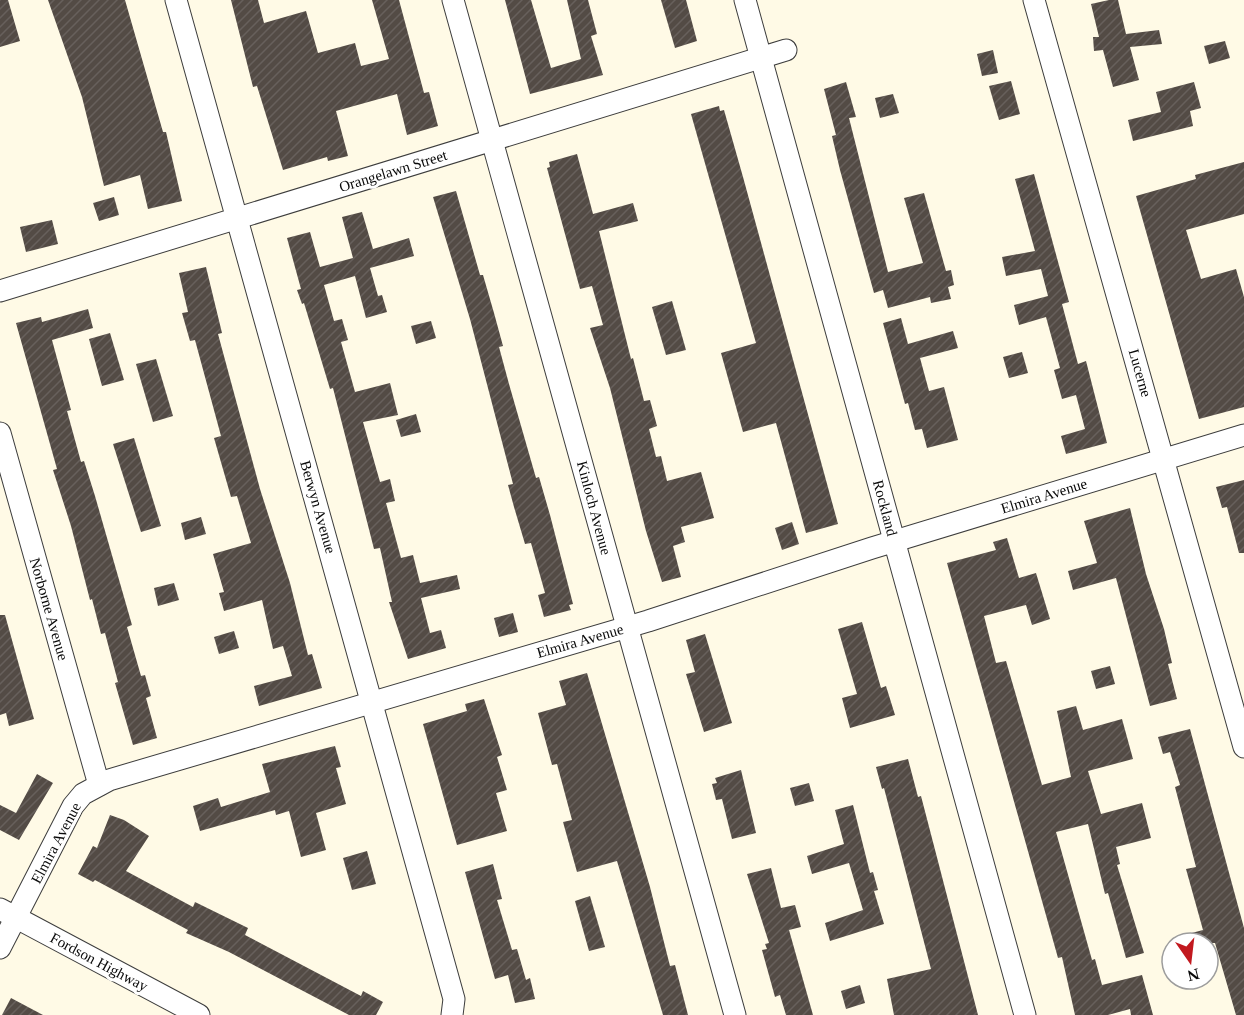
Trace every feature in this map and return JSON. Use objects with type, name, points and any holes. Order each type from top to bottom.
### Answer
[{"type":"street","name":"Berwyn Avenue","points":[[176,0],[454,999],[452,1015]]},
{"type":"street","name":"Kinloch Avenue","points":[[453,0],[735,1015]]},
{"type":"street","name":"Rockland","points":[[745,0],[1025,1015]]},
{"type":"street","name":"Lucerne","points":[[1034,0],[1244,747]]},
{"type":"street","name":"Orangelawn Street","points":[[0,291],[786,50]]},
{"type":"street","name":"Norborne Avenue","points":[[0,434],[99,785]]},
{"type":"street","name":"Elmira Avenue","points":[[0,948],[8,913],[73,806],[83,794],[99,785],[372,701],[627,627],[894,541],[1244,435]]},
{"type":"street","name":"Fordson Highway","points":[[8,913],[199,1015]]},
{"type":"building","points":[[0,0],[8,0],[20,41],[0,47]]},
{"type":"building","points":[[48,0],[125,0],[163,132],[166,132],[182,201],[148,209],[140,175],[104,186],[82,97]]},
{"type":"building","points":[[231,0],[258,0],[264,23],[306,11],[318,53],[355,43],[361,66],[389,59],[372,0],[399,0],[424,93],[429,92],[438,126],[407,135],[397,94],[336,111],[348,156],[328,161],[327,157],[283,170],[257,86],[253,87]]},
{"type":"building","points":[[505,0],[531,0],[551,68],[581,59],[567,0],[588,0],[597,34],[591,36],[603,75],[530,94]]},
{"type":"building","points":[[661,0],[686,0],[697,41],[675,48]]},
{"type":"building","points":[[1118,0],[1126,34],[1159,30],[1162,44],[1130,47],[1139,80],[1113,87],[1103,50],[1094,51],[1093,37],[1099,37],[1091,4]]},
{"type":"building","points":[[1225,41],[1230,58],[1209,64],[1204,46]]},
{"type":"building","points":[[993,50],[998,73],[982,76],[977,54]]},
{"type":"building","points":[[1011,81],[1020,114],[999,120],[989,86]]},
{"type":"building","points":[[846,82],[856,117],[849,118],[888,272],[923,263],[904,198],[924,193],[946,271],[951,270],[954,285],[948,287],[951,299],[931,303],[930,297],[888,308],[883,290],[874,293],[840,170],[832,136],[836,135],[824,89]]},
{"type":"building","points":[[1194,82],[1201,108],[1190,111],[1193,126],[1133,141],[1128,120],[1161,112],[1156,92]]},
{"type":"building","points":[[893,94],[899,113],[880,118],[875,98]]},
{"type":"building","points":[[719,106],[720,111],[724,110],[838,524],[806,533],[776,423],[743,432],[721,353],[756,343],[691,114]]},
{"type":"building","points":[[577,154],[593,214],[633,203],[638,221],[599,231],[631,359],[633,358],[644,401],[650,400],[657,426],[649,429],[656,457],[661,456],[667,481],[701,472],[714,518],[681,527],[685,542],[673,546],[681,577],[662,582],[646,531],[610,388],[590,328],[603,325],[592,286],[580,289],[547,168],[550,167],[549,162]]},
{"type":"building","points":[[1244,162],[1244,214],[1186,230],[1201,279],[1236,269],[1244,297],[1244,407],[1199,419],[1136,196],[1196,179],[1195,175]]},
{"type":"building","points":[[1034,174],[1069,302],[1062,304],[1078,364],[1086,361],[1107,443],[1066,454],[1061,436],[1085,429],[1076,395],[1062,399],[1054,370],[1060,368],[1046,317],[1019,325],[1014,305],[1048,296],[1041,269],[1006,276],[1002,257],[1035,251],[1015,179]]},
{"type":"building","points":[[456,191],[480,275],[483,275],[494,313],[503,346],[499,347],[509,384],[536,478],[539,477],[573,604],[569,605],[571,610],[544,617],[538,595],[545,593],[531,543],[525,544],[514,507],[508,485],[513,484],[470,319],[433,197]]},
{"type":"building","points":[[114,197],[119,215],[99,221],[93,203]]},
{"type":"building","points":[[362,212],[373,249],[409,238],[414,256],[370,268],[378,296],[382,295],[387,312],[366,318],[355,276],[324,285],[334,321],[342,319],[348,340],[341,342],[355,392],[390,383],[398,415],[363,422],[380,482],[390,479],[395,501],[386,503],[401,558],[413,555],[420,583],[457,575],[460,589],[421,598],[430,633],[441,630],[446,648],[408,659],[389,602],[392,602],[380,548],[374,549],[333,388],[330,389],[304,303],[302,304],[297,290],[301,289],[287,238],[310,232],[320,267],[353,258],[342,217]]},
{"type":"building","points":[[52,220],[58,244],[26,252],[20,227]]},
{"type":"building","points":[[206,267],[222,333],[218,334],[260,489],[290,583],[308,655],[312,654],[322,688],[259,706],[254,686],[292,676],[283,646],[273,649],[262,600],[224,611],[219,593],[224,592],[213,554],[251,543],[237,496],[231,497],[214,438],[221,436],[195,340],[190,341],[182,313],[188,312],[179,273]]},
{"type":"building","points":[[672,301],[686,350],[666,355],[652,307]]},
{"type":"building","points":[[88,309],[93,328],[52,340],[71,410],[67,411],[81,462],[84,461],[95,496],[132,625],[127,627],[141,676],[145,675],[151,696],[146,698],[157,738],[133,745],[115,683],[118,682],[105,633],[101,634],[92,599],[90,600],[71,526],[53,470],[57,469],[16,323],[41,317],[42,322]]},
{"type":"building","points":[[901,318],[908,344],[953,331],[958,348],[920,358],[929,391],[944,387],[958,440],[927,448],[922,429],[915,430],[908,403],[905,404],[883,323]]},
{"type":"building","points":[[431,321],[436,338],[416,344],[411,326]]},
{"type":"building","points":[[110,333],[124,380],[102,386],[89,339]]},
{"type":"building","points":[[1022,352],[1028,373],[1009,378],[1003,357]]},
{"type":"building","points":[[156,359],[173,416],[153,422],[136,364]]},
{"type":"building","points":[[416,414],[421,432],[401,437],[396,420]]},
{"type":"building","points":[[134,438],[161,526],[141,532],[113,444]]},
{"type":"building","points":[[1244,480],[1244,553],[1239,553],[1227,507],[1222,508],[1216,487]]},
{"type":"building","points":[[1130,508],[1146,574],[1164,629],[1172,663],[1168,664],[1177,699],[1150,706],[1116,578],[1073,590],[1068,571],[1097,563],[1084,521]]},
{"type":"building","points":[[201,517],[206,534],[185,540],[181,523]]},
{"type":"building","points":[[792,522],[799,544],[782,550],[775,528]]},
{"type":"building","points":[[1007,538],[1019,578],[1036,573],[1050,619],[1032,625],[1026,605],[984,616],[996,663],[1006,661],[1042,785],[1071,777],[1057,711],[1076,706],[1083,730],[1122,719],[1133,759],[1088,771],[1101,814],[1142,803],[1151,838],[1116,847],[1120,864],[1117,865],[1144,953],[1126,958],[1108,893],[1105,894],[1088,824],[1056,832],[1092,960],[1095,959],[1102,985],[1142,975],[1153,1015],[1131,1015],[1130,1009],[1108,1015],[1075,1015],[1062,957],[1058,958],[947,563],[996,550],[993,542]]},
{"type":"building","points":[[174,583],[179,600],[158,606],[154,588]]},
{"type":"building","points":[[513,613],[518,632],[499,637],[494,618]]},
{"type":"building","points":[[0,615],[5,615],[34,719],[9,726],[6,713],[0,715]]},
{"type":"building","points":[[862,622],[881,688],[886,686],[895,715],[850,728],[842,698],[857,694],[838,629]]},
{"type":"building","points":[[234,631],[239,648],[219,654],[214,637]]},
{"type":"building","points":[[705,634],[732,723],[704,732],[686,674],[695,672],[686,640]]},
{"type":"building","points":[[1110,666],[1115,684],[1096,689],[1091,671]]},
{"type":"building","points":[[587,673],[650,887],[670,966],[675,965],[688,1015],[663,1015],[617,861],[577,872],[563,822],[572,820],[557,764],[552,765],[538,713],[566,705],[559,681]]},
{"type":"building","points":[[484,699],[502,755],[497,757],[507,790],[496,793],[507,831],[457,845],[423,724],[467,711],[465,704]]},
{"type":"building","points":[[1190,729],[1244,928],[1244,1015],[1236,1015],[1220,960],[1220,931],[1199,931],[1203,930],[1186,869],[1196,867],[1175,787],[1180,785],[1170,752],[1163,754],[1158,737]]},
{"type":"building","points":[[335,746],[341,767],[336,768],[346,804],[316,813],[326,850],[301,857],[289,811],[276,815],[275,810],[200,831],[193,806],[218,798],[221,807],[270,792],[262,764]]},
{"type":"building","points":[[908,759],[918,797],[921,796],[978,1015],[894,1015],[887,979],[931,969],[884,788],[882,789],[876,767]]},
{"type":"building","points":[[741,770],[756,833],[732,839],[722,799],[716,800],[712,784],[717,783],[715,778]]},
{"type":"building","points":[[37,774],[53,783],[19,840],[0,830],[0,805],[16,813]]},
{"type":"building","points":[[809,783],[814,801],[795,806],[790,788]]},
{"type":"building","points":[[853,805],[870,873],[873,872],[878,890],[874,891],[884,924],[830,941],[825,923],[863,910],[849,863],[812,874],[807,856],[844,844],[835,810]]},
{"type":"building","points":[[110,815],[124,820],[149,836],[126,871],[193,907],[195,902],[248,928],[245,935],[361,996],[363,991],[383,1002],[376,1015],[349,1015],[229,952],[186,933],[188,930],[95,880],[93,882],[78,874],[93,846],[97,848]]},
{"type":"building","points":[[367,851],[376,884],[352,890],[343,858]]},
{"type":"building","points":[[493,864],[502,899],[497,900],[512,950],[517,949],[526,980],[530,978],[535,999],[515,1003],[508,975],[495,979],[465,872]]},
{"type":"building","points":[[771,868],[781,908],[795,905],[801,927],[789,930],[813,1015],[786,1015],[780,995],[775,997],[762,950],[767,949],[765,944],[769,943],[747,874]]},
{"type":"building","points":[[590,896],[605,947],[589,951],[575,901]]},
{"type":"building","points":[[860,985],[865,1003],[846,1009],[841,991]]},
{"type":"building","points":[[11,998],[43,1015],[2,1015]]}]
